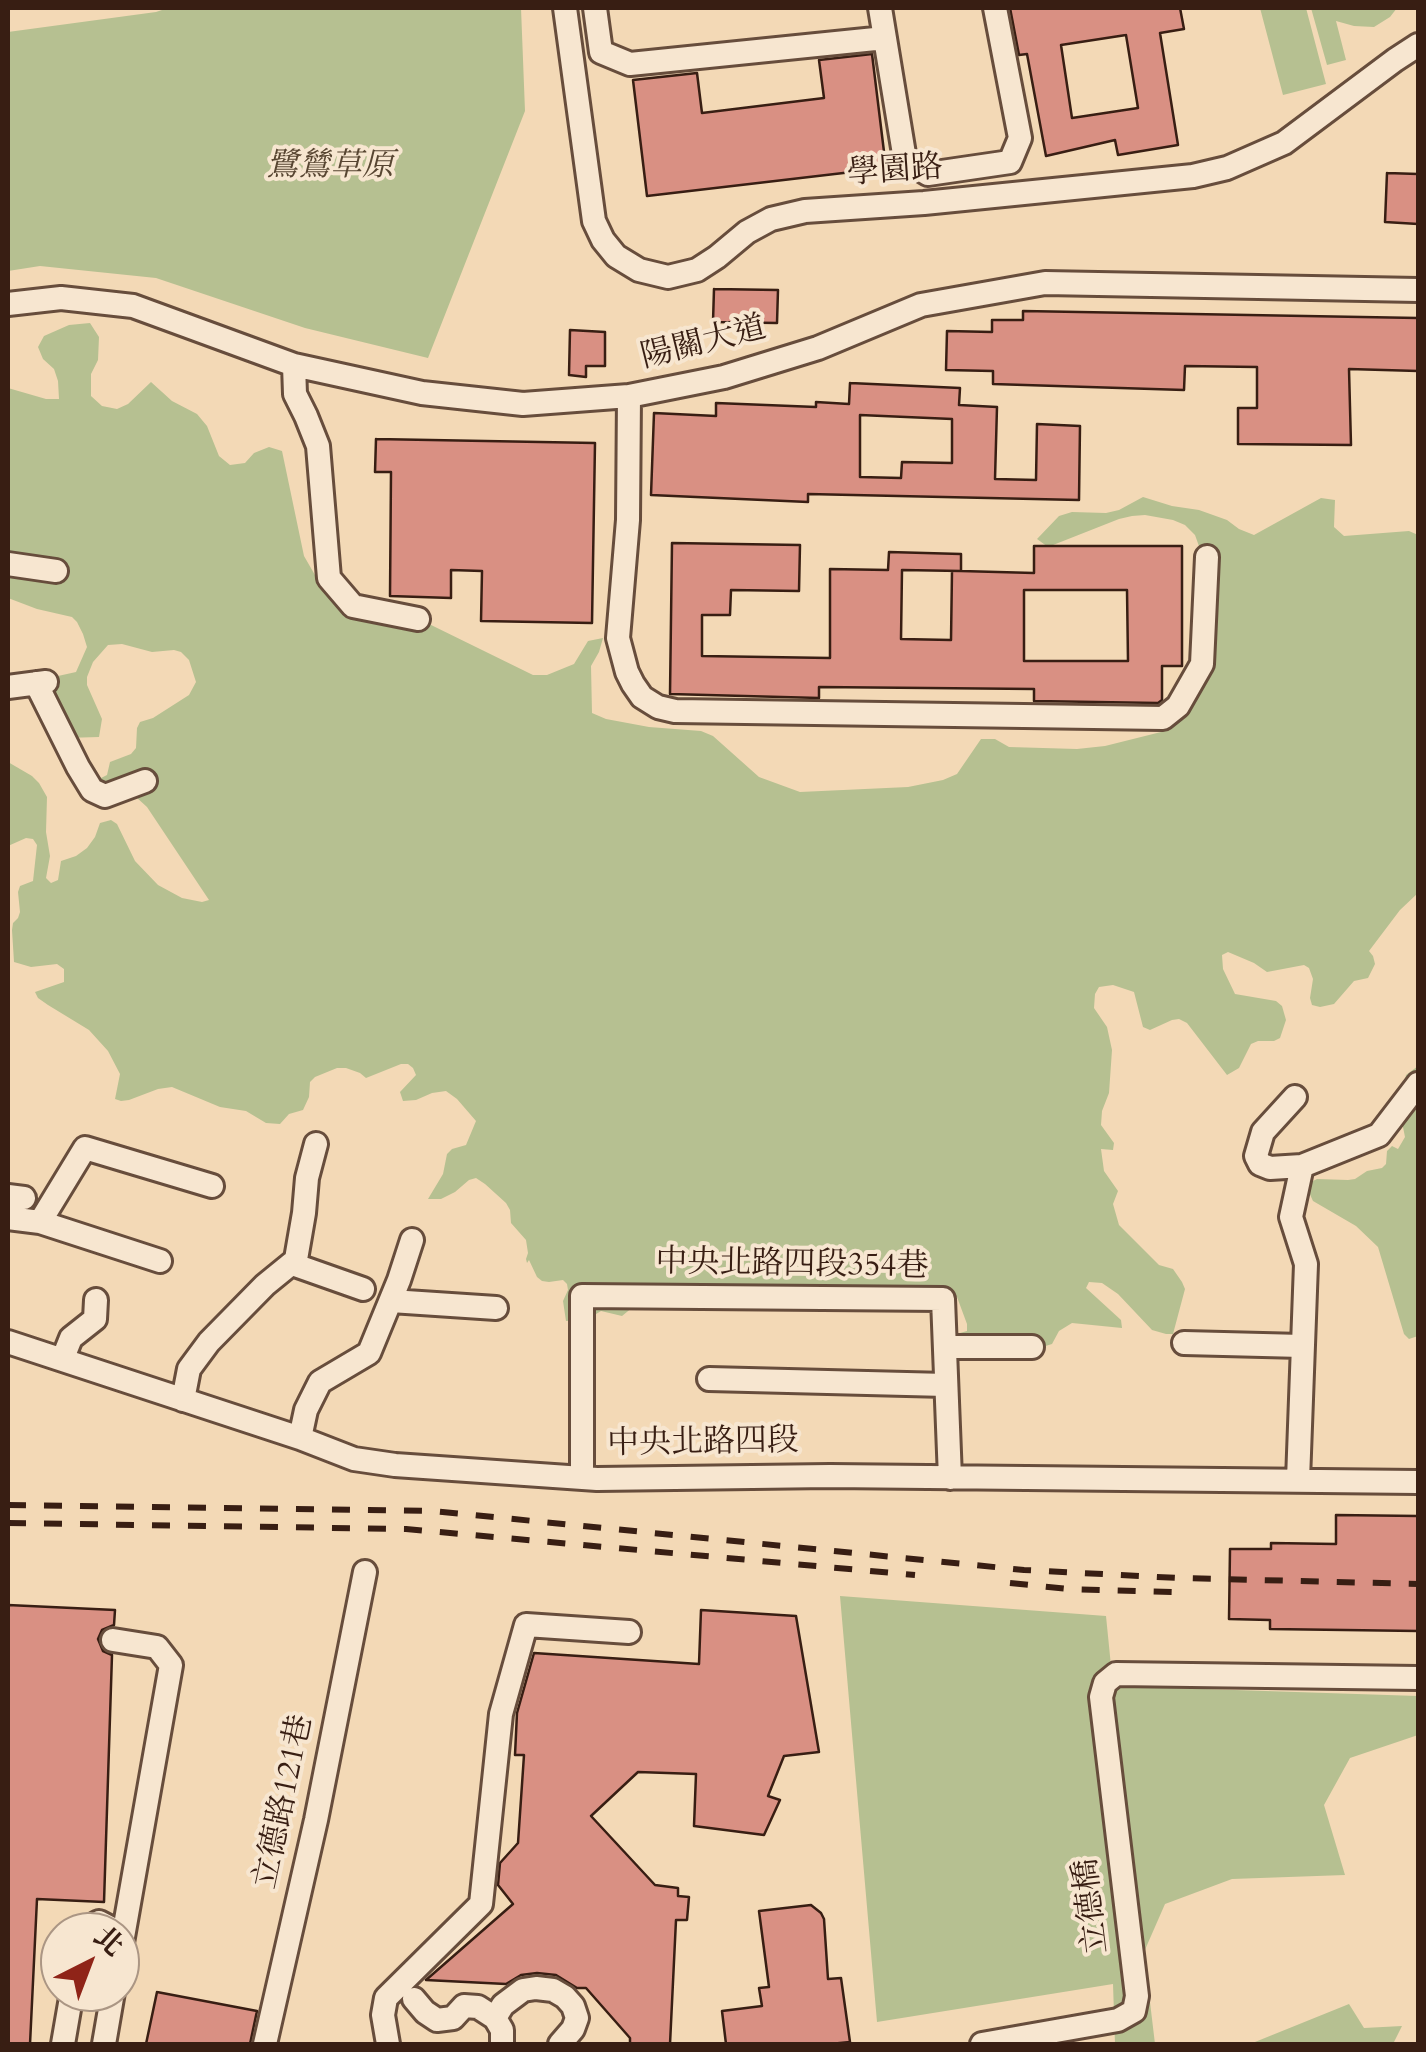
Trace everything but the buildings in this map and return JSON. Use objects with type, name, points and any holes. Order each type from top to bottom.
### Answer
[{"type":"street","name":"學園路","points":[[565,8],[594,221],[616,256],[639,270],[668,277],[696,270],[771,219],[805,210],[924,203],[1174,178],[1227,168],[1284,143],[1418,45]]},
{"type":"street","points":[[595,8],[601,52],[630,64],[885,38]]},
{"type":"street","points":[[880,8],[905,160],[928,174],[1010,162],[1020,138],[995,8]]},
{"type":"street","name":"陽關大道","points":[[8,304],[61,298],[133,306],[294,364],[422,393],[523,404],[629,396],[724,377],[818,348],[921,304],[1045,282],[1418,290]]},
{"type":"street","points":[[294,364],[295,394],[318,446],[329,578],[353,606],[418,619]]},
{"type":"street","points":[[629,396],[628,520],[618,638],[633,684],[642,697],[658,707],[675,711],[1163,718],[1178,706],[1202,664],[1207,557]]},
{"type":"street","points":[[8,564],[56,571]]},
{"type":"street","points":[[8,687],[43,682],[92,790],[105,796],[145,781]]},
{"type":"street","points":[[1295,1097],[1263,1132],[1256,1156],[1260,1164],[1270,1168],[1302,1166],[1379,1135],[1418,1084]]},
{"type":"street","points":[[294,1266],[316,1144]]},
{"type":"street","points":[[40,1222],[85,1148],[212,1186]]},
{"type":"street","points":[[1298,1480],[1306,1264],[1291,1217],[1302,1166]]},
{"type":"street","points":[[8,1218],[40,1222],[160,1262]]},
{"type":"street","points":[[300,1438],[306,1410],[320,1382],[369,1353],[412,1240]]},
{"type":"street","points":[[183,1400],[190,1370],[210,1342],[292,1263],[363,1289]]},
{"type":"street","name":"中央北路四段354巷","points":[[582,1478],[582,1296],[943,1299],[950,1478]]},
{"type":"street","points":[[63,1358],[71,1338],[95,1319],[96,1300]]},
{"type":"street","points":[[391,1301],[496,1308]]},
{"type":"street","name":"中央北路四段","points":[[8,1343],[63,1358],[354,1458],[396,1465],[582,1478],[830,1476],[1418,1482]]},
{"type":"street","points":[[1184,1343],[1302,1346]]},
{"type":"street","points":[[946,1347],[1032,1347]]},
{"type":"street","points":[[709,1379],[946,1385]]},
{"type":"street","name":"立德路121巷","points":[[265,2044],[316,1820],[365,1572]]},
{"type":"street","points":[[388,2044],[383,2015],[386,1998],[480,1904],[502,1714],[526,1625],[629,1632]]},
{"type":"street","points":[[113,1640],[157,1648],[171,1665],[125,1912]]},
{"type":"street","name":"立德橋","points":[[982,2044],[1118,2020],[1134,2011],[1137,1996],[1101,1697],[1105,1683],[1116,1674],[1418,1678]]},
{"type":"street","points":[[494,2018],[502,2005],[523,1990],[553,1990],[573,2006],[577,2018],[574,2029],[560,2044]]},
{"type":"street","points":[[414,1999],[437,2020],[454,2018],[464,2006],[478,2007],[494,2018],[502,2030],[502,2044]]},
{"type":"street","points":[[63,2044],[69,2012]]},
{"type":"street","points":[[104,2044],[110,2012]]},
{"type":"green space","name":"鷺鷥草原","points":[[168,8],[521,8],[525,111],[428,358],[305,328],[156,278],[40,266],[8,271],[8,32]]},
{"type":"green space","points":[[1260,8],[1306,8],[1326,84],[1283,95]]},
{"type":"green space","points":[[1311,8],[1397,8],[1374,27],[1336,21],[1346,60],[1327,65]]},
{"type":"green space","points":[[90,323],[99,337],[91,396],[102,406],[117,409],[128,404],[151,382],[172,401],[197,414],[207,426],[219,456],[230,465],[245,463],[254,453],[269,447],[282,451],[304,556],[319,582],[427,623],[533,675],[547,675],[574,664],[588,641],[603,638],[591,666],[592,713],[649,727],[701,731],[713,736],[759,777],[800,792],[908,787],[943,780],[957,774],[981,739],[995,739],[1009,747],[1105,746],[1161,732],[1180,714],[1191,685],[1200,549],[1195,535],[1173,520],[1132,516],[1048,547],[1037,539],[1059,516],[1072,512],[1106,513],[1143,497],[1199,510],[1254,535],[1321,498],[1335,500],[1334,527],[1344,536],[1409,531],[1418,535],[1418,893],[1369,951],[1375,964],[1368,978],[1354,981],[1334,1004],[1320,1007],[1312,1005],[1313,979],[1304,965],[1267,972],[1228,952],[1222,955],[1223,969],[1235,994],[1276,1001],[1286,1020],[1280,1038],[1251,1044],[1239,1068],[1227,1075],[1187,1023],[1172,1020],[1150,1030],[1143,1027],[1134,992],[1113,985],[1099,987],[1095,994],[1094,1008],[1107,1027],[1112,1050],[1109,1093],[1101,1125],[1114,1143],[1113,1150],[1101,1149],[1104,1171],[1118,1191],[1113,1204],[1119,1225],[1159,1265],[1173,1269],[1185,1289],[1173,1334],[1152,1330],[1118,1294],[1102,1283],[1089,1282],[1086,1288],[1121,1320],[1122,1328],[1072,1323],[1059,1331],[1052,1344],[1039,1348],[963,1338],[960,1333],[967,1331],[967,1324],[957,1297],[943,1291],[693,1311],[688,1306],[633,1307],[622,1316],[601,1311],[588,1319],[566,1321],[563,1301],[567,1284],[537,1277],[529,1260],[527,1263],[526,1240],[511,1223],[510,1210],[485,1184],[476,1178],[441,1199],[428,1199],[443,1174],[447,1154],[466,1145],[476,1121],[446,1091],[403,1101],[400,1092],[416,1075],[408,1064],[366,1078],[346,1068],[315,1077],[303,1110],[289,1114],[280,1124],[266,1123],[246,1111],[220,1107],[172,1087],[129,1100],[115,1099],[120,1074],[108,1051],[89,1030],[38,998],[35,992],[64,982],[64,969],[57,964],[31,967],[14,962],[12,930],[20,912],[18,892],[20,886],[33,881],[37,845],[26,838],[8,846],[8,762],[32,776],[47,797],[50,856],[46,878],[51,883],[58,880],[61,861],[87,848],[100,823],[111,820],[117,824],[135,861],[158,885],[182,898],[209,900],[147,807],[136,797],[129,799],[95,781],[107,775],[110,762],[136,748],[140,722],[189,695],[196,682],[189,660],[174,650],[152,652],[122,644],[108,645],[93,662],[87,677],[102,719],[99,737],[65,738],[58,735],[49,678],[76,672],[87,647],[83,634],[72,617],[8,598],[8,388],[59,399],[54,369],[43,359],[38,347],[44,336],[69,325]]},
{"type":"green space","points":[[1418,1066],[1418,1336],[1409,1339],[1404,1334],[1378,1247],[1356,1226],[1313,1201],[1307,1188],[1317,1179],[1355,1179],[1386,1164],[1387,1151],[1392,1146],[1398,1149],[1405,1137],[1399,1107],[1406,1075]]},
{"type":"green space","points":[[840,1596],[1106,1616],[1113,1686],[1418,1696],[1418,1735],[1350,1758],[1324,1805],[1345,1875],[1232,1879],[1165,1904],[1144,1952],[1155,2044],[1115,2044],[1113,1984],[877,2022]]},
{"type":"green space","points":[[1349,2004],[1364,2028],[1402,2026],[1393,2044],[1250,2044]]},
{"type":"railway","points":[[8,1505],[433,1511],[1024,1570],[1418,1584]]},
{"type":"railway","points":[[8,1523],[406,1529],[915,1575]]},
{"type":"railway","points":[[1010,1583],[1175,1592]]}]
